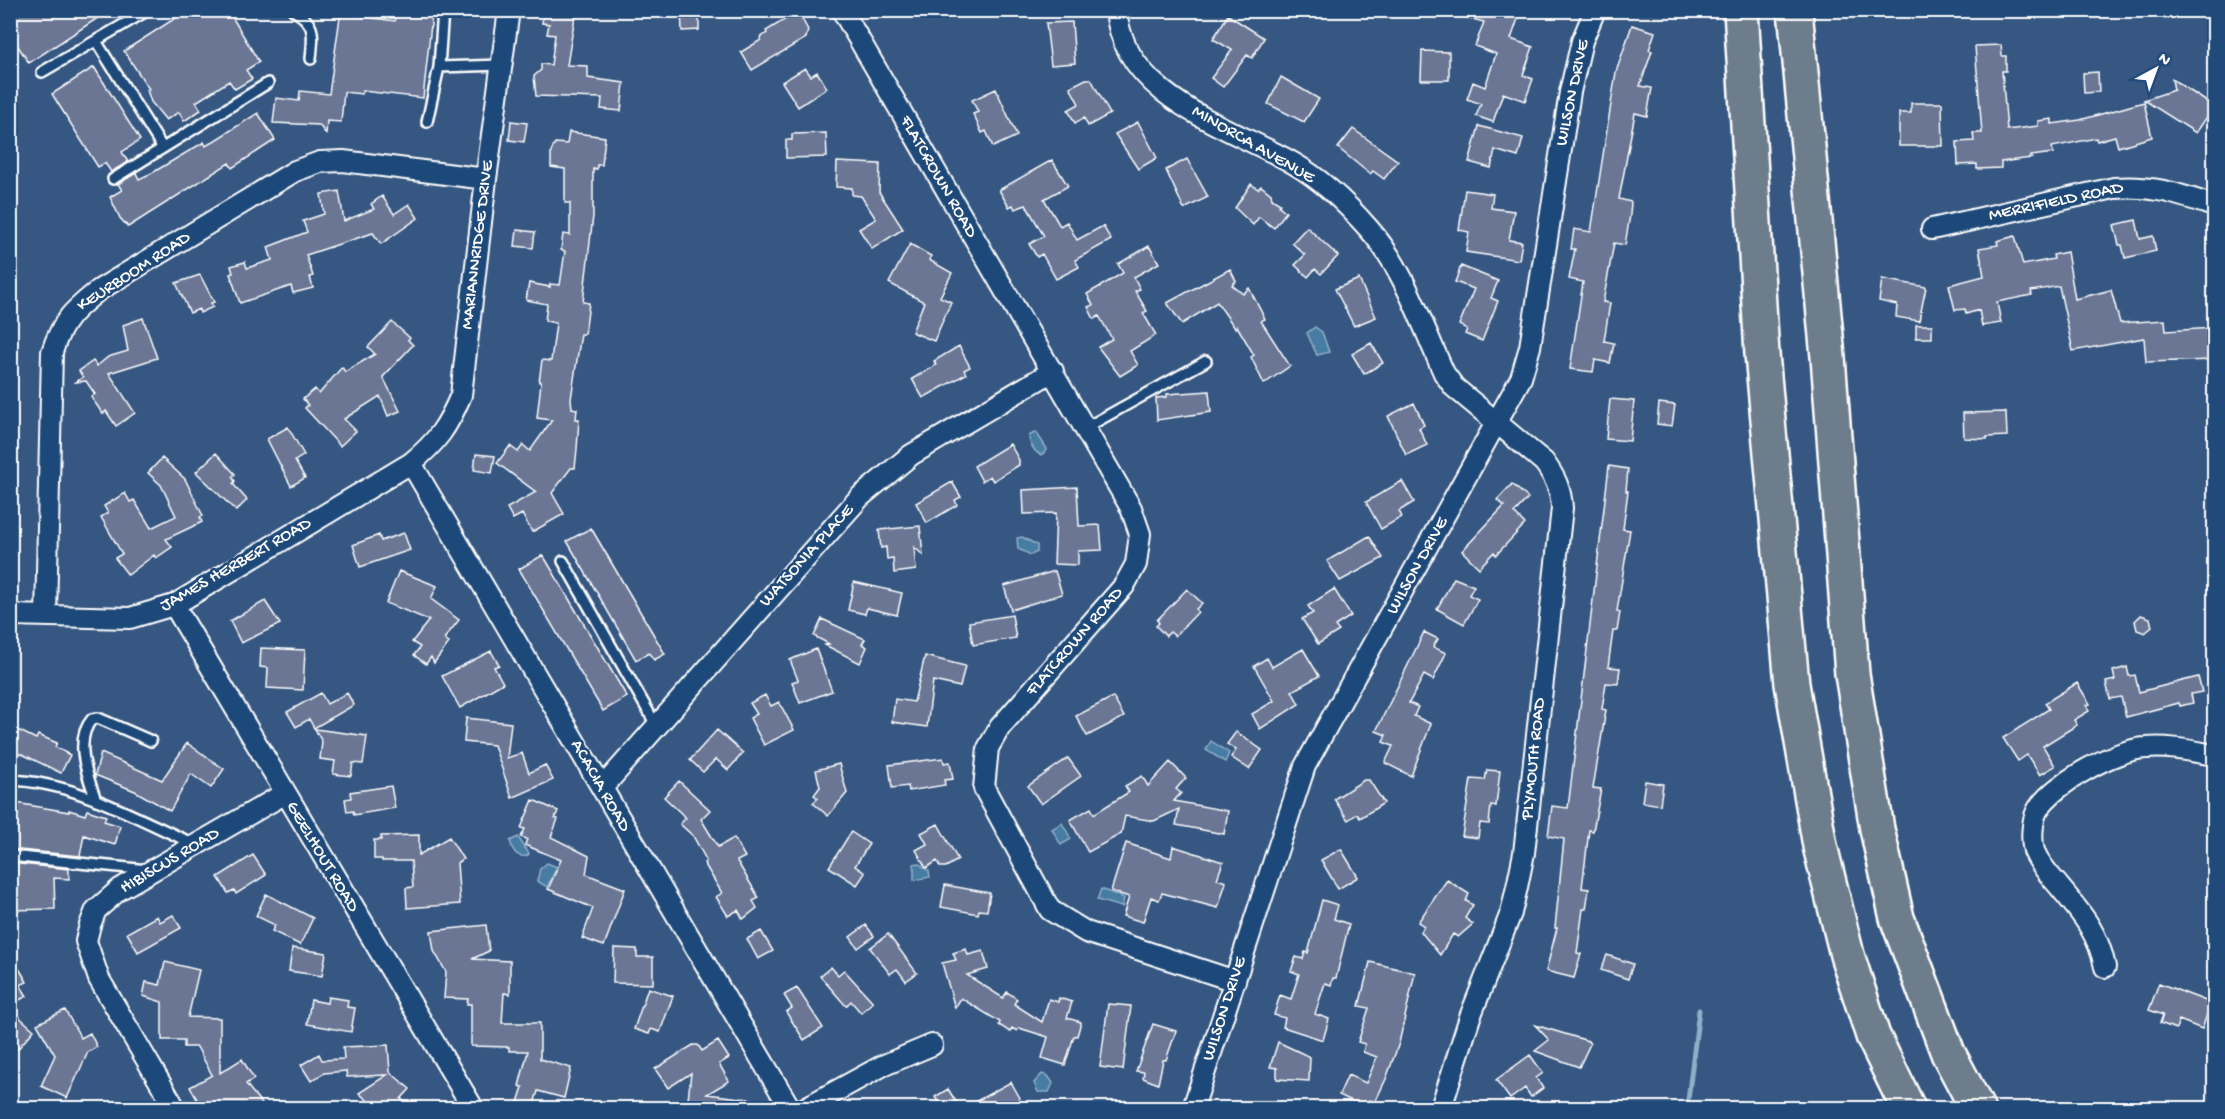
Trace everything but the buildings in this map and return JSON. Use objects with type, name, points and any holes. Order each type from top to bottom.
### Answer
[{"type":"highway","points":[[1741,10],[1762,354],[1792,684],[1820,846],[1847,955],[1873,1036],[1908,1108]]},
{"type":"highway","points":[[1795,10],[1828,357],[1851,674],[1876,829],[1897,918],[1948,1053],[1977,1108]]},
{"type":"highway","points":[[1897,918],[1967,1057],[2000,1108]]},
{"type":"street","name":"MARIANNRIDGE DRIVE","points":[[411,463],[431,447],[448,425],[461,395],[486,179],[509,10]]},
{"type":"street","name":"FLATCROWN ROAD","points":[[842,10],[924,155],[1053,371],[1131,508],[1140,534],[1136,564],[1124,586],[1000,727],[988,748],[984,788],[1050,910],[1066,922],[1096,936],[1235,981]]},
{"type":"street","name":"MINORCA AVENUE","points":[[1116,10],[1122,44],[1134,62],[1162,89],[1199,117],[1294,164],[1322,184],[1368,228],[1389,254],[1444,373],[1468,401],[1499,422]]},
{"type":"street","name":"WILSON DRIVE","points":[[1193,1108],[1305,766],[1499,422],[1521,378],[1530,347],[1570,92],[1582,41],[1595,10]]},
{"type":"street","name":"KEURBOOM ROAD","points":[[46,616],[52,352],[59,331],[72,312],[99,290],[285,177],[320,162],[343,160],[486,179]]},
{"type":"street","name":"MERRIFIELD ROAD","points":[[1932,229],[2131,187],[2162,189],[2214,206]]},
{"type":"street","name":"WATSONIA PLACE","points":[[602,788],[852,505],[879,479],[911,455],[1053,371]]},
{"type":"street","name":"PLYMOUTH ROAD","points":[[1441,1108],[1470,1017],[1511,913],[1524,853],[1562,508],[1561,492],[1555,477],[1544,462],[1499,422]]},
{"type":"street","name":"JAMES HERBERT ROAD","points":[[10,615],[130,618],[174,605],[411,463]]},
{"type":"street","name":"ACACIA ROAD","points":[[411,463],[790,1108]]},
{"type":"street","points":[[387,478],[402,481],[429,495]]},
{"type":"street","name":"GEELHOUT ROAD","points":[[174,605],[284,794],[473,1108]]},
{"type":"street","points":[[2105,967],[2100,942],[2034,851],[2032,831],[2036,812],[2060,787],[2106,759],[2145,748],[2214,755]]},
{"type":"street","name":"HIBISCUS ROAD","points":[[175,1108],[99,979],[86,941],[96,910],[120,889],[284,794]]},
{"type":"street","points":[[806,1108],[882,1066],[932,1045]]},
{"type":"lane","points":[[293,10],[310,22],[313,29],[311,58]]},
{"type":"lane","points":[[427,122],[439,67],[443,10]]},
{"type":"lane","points":[[42,72],[146,11]]},
{"type":"lane","points":[[96,41],[162,147]]},
{"type":"lane","points":[[439,67],[502,65]]},
{"type":"lane","points":[[113,179],[268,83]]},
{"type":"lane","points":[[1085,428],[1206,361]]},
{"type":"lane","points":[[563,561],[656,725]]},
{"type":"lane","points":[[96,800],[84,757],[88,723],[92,718],[98,718],[151,741]]},
{"type":"lane","points":[[10,780],[28,781],[96,800],[196,845]]},
{"type":"lane","points":[[10,856],[153,870]]},
{"type":"water","points":[[1315,327],[1322,332],[1329,352],[1317,355],[1307,333]]},
{"type":"water","points":[[1036,432],[1047,449],[1042,455],[1030,442],[1029,436]]},
{"type":"water","points":[[1022,537],[1037,545],[1037,552],[1031,555],[1018,549],[1017,538]]},
{"type":"water","points":[[1211,741],[1229,753],[1225,762],[1206,750]]},
{"type":"water","points":[[1062,823],[1071,839],[1061,845],[1052,829]]},
{"type":"water","points":[[518,837],[529,854],[527,856],[518,855],[512,848],[510,841]]},
{"type":"water","points":[[547,863],[557,867],[547,887],[537,881],[540,869]]},
{"type":"water","points":[[918,863],[929,871],[930,877],[914,880],[914,864]]},
{"type":"water","points":[[1101,889],[1124,898],[1122,907],[1097,900]]},
{"type":"water","points":[[1042,1074],[1048,1076],[1053,1083],[1049,1092],[1038,1092],[1034,1083]]},
{"type":"waterway","points":[[1687,1108],[1699,1010]]}]
